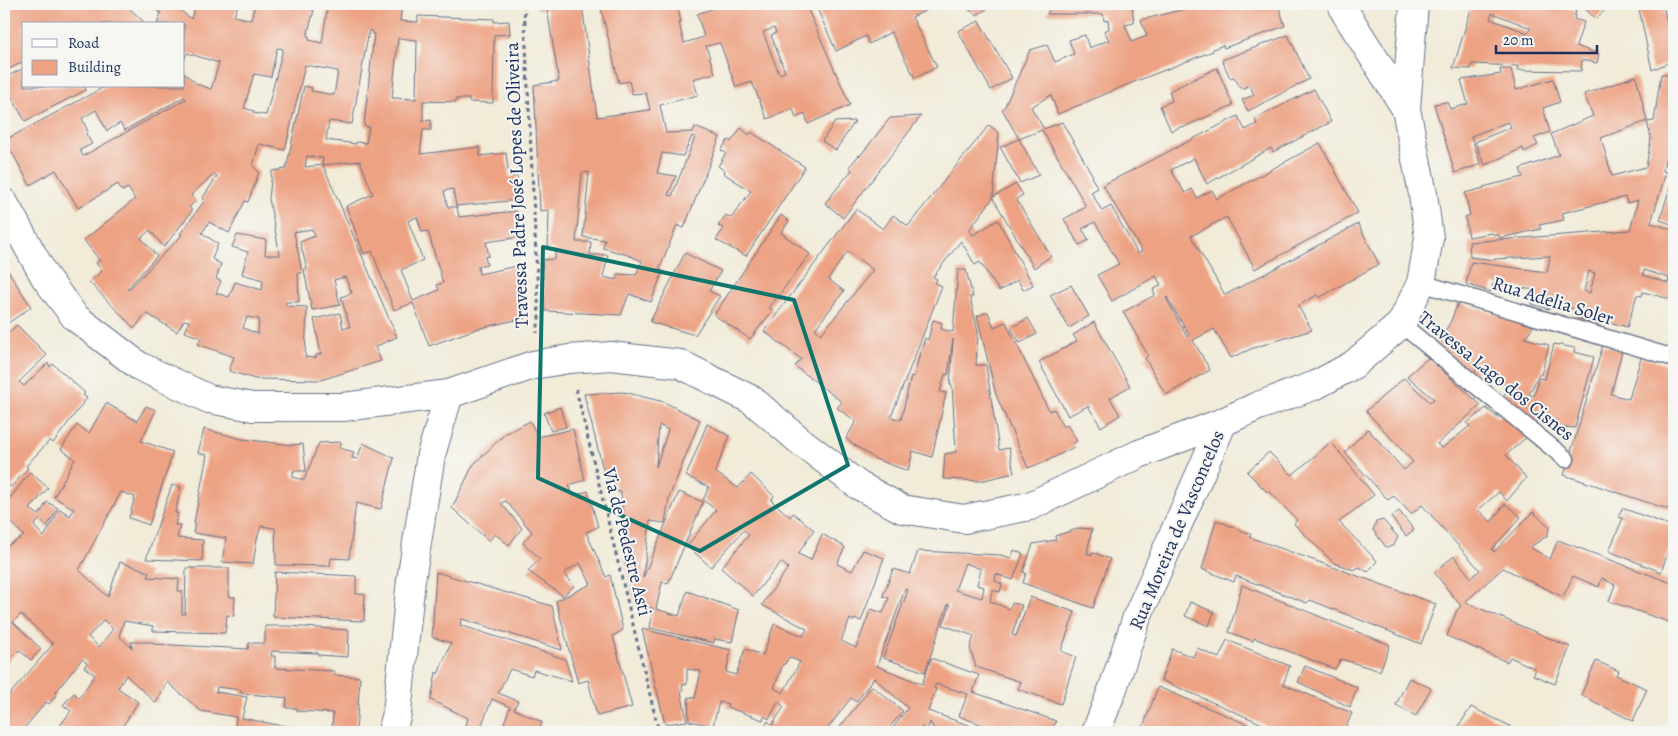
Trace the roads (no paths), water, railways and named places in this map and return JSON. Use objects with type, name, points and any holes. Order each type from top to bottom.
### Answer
[{"type":"street","name":"Rua Moreira de Vasconcelos","points":[[1096,732],[1137,617],[1223,422],[1258,406],[1316,385],[1353,365],[1401,324],[1421,283],[1429,238],[1423,194],[1406,109],[1342,4]]},
{"type":"street","points":[[1406,109],[1414,4]]},
{"type":"street","points":[[4,203],[46,277],[75,317],[139,366],[209,399],[253,407],[343,407],[449,394],[533,364],[568,359],[611,356],[680,364],[752,400],[799,440],[858,484],[902,509],[964,518],[1030,506],[1139,454],[1223,422]]},
{"type":"street","points":[[392,732],[397,713],[411,580],[431,455],[449,394]]},
{"type":"lane","name":"Rua Adelia Soler","points":[[1421,283],[1674,358]]},
{"type":"lane","name":"Travessa Lago dos Cisnes","points":[[1401,324],[1566,459]]}]
